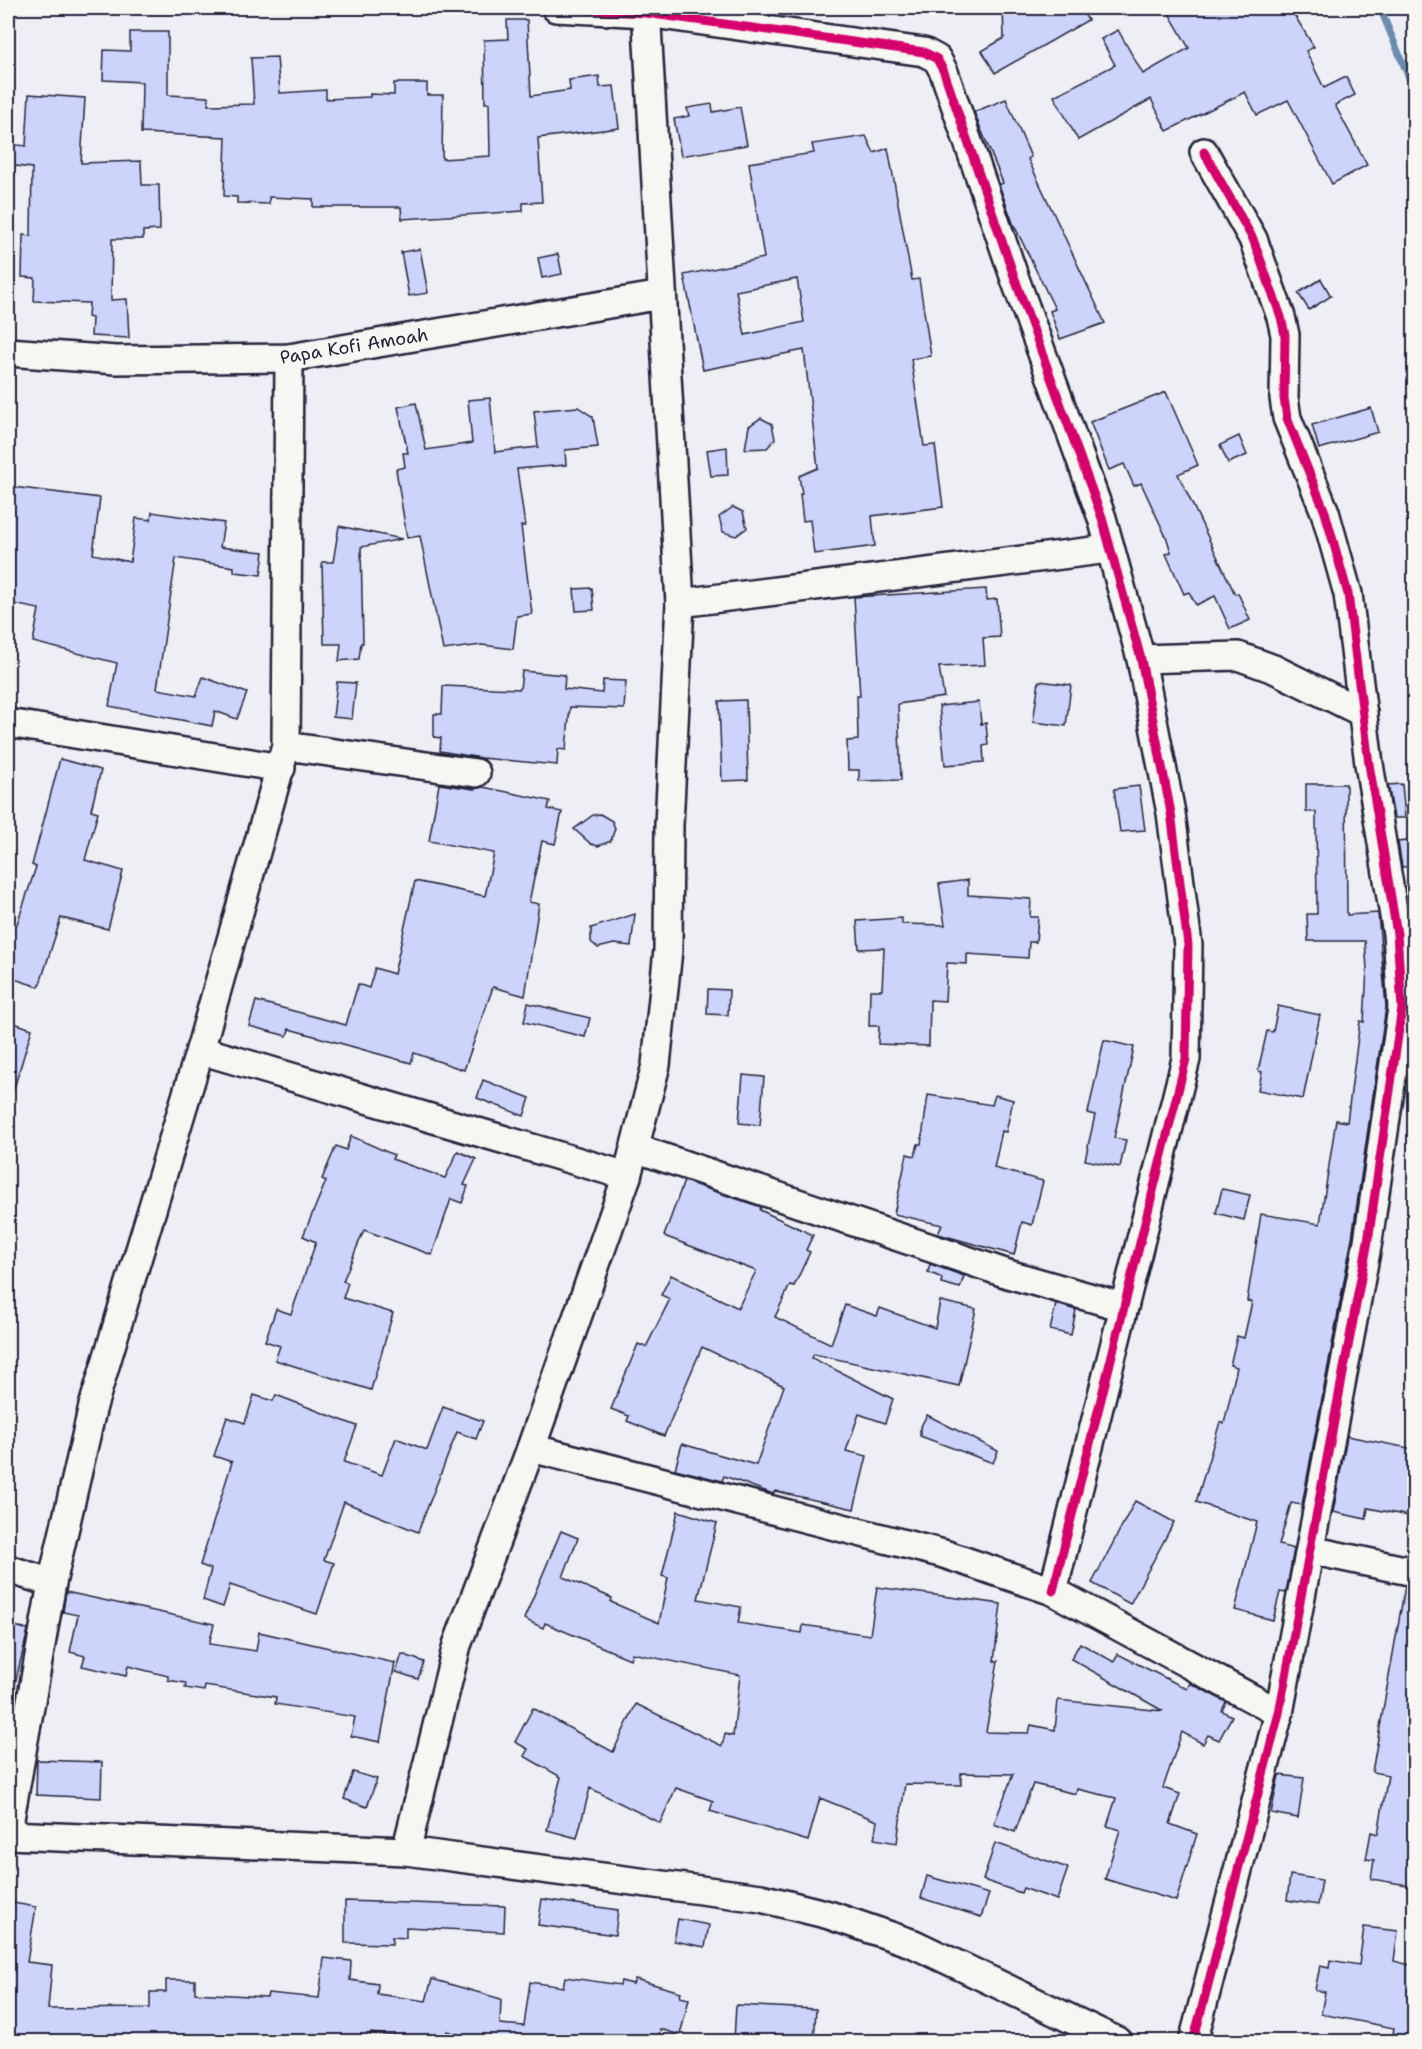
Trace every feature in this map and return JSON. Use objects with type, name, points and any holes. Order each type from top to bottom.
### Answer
[{"type":"street","points":[[556,8],[646,10],[924,52],[937,59],[944,72],[1102,518],[1141,659],[1171,813],[1188,945],[1186,1059],[1053,1591]]},
{"type":"street","points":[[406,1851],[457,1644],[531,1448],[627,1176],[656,1065],[668,950],[669,825],[680,603],[646,10]]},
{"type":"street","points":[[1193,2042],[1279,1713],[1368,1241],[1402,1008],[1397,934],[1363,713],[1348,594],[1325,512],[1287,418],[1284,399],[1285,335],[1281,317],[1253,239],[1204,152]]},
{"type":"street","name":"Papa Kofi Amoah","points":[[8,352],[116,360],[289,358],[662,295]]},
{"type":"street","points":[[8,1830],[52,1583],[93,1406],[200,1050],[284,757],[289,358]]},
{"type":"street","points":[[680,603],[1109,549]]},
{"type":"street","points":[[1141,659],[1238,656],[1274,669],[1363,713]]},
{"type":"street","points":[[8,723],[284,757],[476,773]]},
{"type":"street","points":[[200,1050],[627,1176]]},
{"type":"street","points":[[635,1148],[1008,1274],[1124,1307]]},
{"type":"street","points":[[531,1448],[944,1554],[1053,1591],[1279,1713]]},
{"type":"street","points":[[1310,1550],[1414,1572]]},
{"type":"street","points":[[8,1569],[52,1583]]},
{"type":"street","points":[[8,1835],[406,1851],[761,1898],[829,1915],[914,1944],[1119,2042]]},
{"type":"building","points":[[1003,8],[1080,8],[1088,20],[995,73],[982,51],[1004,38]]},
{"type":"building","points":[[1166,8],[1290,8],[1314,47],[1306,51],[1324,88],[1346,77],[1355,95],[1335,105],[1367,165],[1332,184],[1288,100],[1257,115],[1245,92],[1167,131],[1151,99],[1078,140],[1054,96],[1115,65],[1101,39],[1118,30],[1143,74],[1189,48]]},
{"type":"building","points":[[507,20],[527,20],[531,96],[570,90],[569,80],[599,76],[600,87],[614,86],[619,128],[538,138],[542,202],[523,203],[523,211],[402,219],[401,207],[313,207],[313,199],[269,197],[269,204],[237,203],[237,197],[224,196],[226,137],[141,133],[142,82],[103,80],[104,50],[130,51],[130,32],[168,32],[168,95],[209,97],[208,105],[254,104],[251,58],[277,57],[280,93],[326,90],[326,99],[370,97],[370,94],[394,95],[394,83],[427,83],[427,95],[443,95],[442,159],[490,156],[489,103],[485,103],[484,40],[508,39]]},
{"type":"building","points":[[29,94],[85,98],[81,163],[141,161],[142,185],[159,185],[160,230],[143,231],[143,239],[112,239],[111,300],[127,299],[129,338],[91,336],[92,318],[88,317],[89,303],[34,301],[35,278],[22,277],[23,235],[31,236],[32,168],[8,165],[8,144],[26,146]]},
{"type":"building","points":[[1006,99],[1031,157],[1028,159],[1105,323],[1060,339],[1050,311],[1055,309],[1013,223],[999,185],[1003,183],[974,112]]},
{"type":"building","points":[[712,104],[713,112],[740,107],[747,145],[681,156],[674,119],[689,116],[687,108]]},
{"type":"building","points":[[866,136],[874,153],[888,148],[912,280],[919,279],[931,356],[911,359],[924,446],[935,445],[943,507],[872,516],[875,546],[814,554],[810,520],[803,521],[799,476],[818,468],[804,350],[703,370],[684,275],[764,258],[749,163],[814,153],[812,144]],"holes":[[[797,279],[804,322],[745,335],[736,291]]]},
{"type":"building","points":[[420,249],[428,293],[409,296],[401,252]]},
{"type":"building","points":[[558,254],[562,274],[542,278],[538,258]]},
{"type":"building","points":[[1321,279],[1331,296],[1309,310],[1298,293]]},
{"type":"building","points":[[1166,392],[1198,465],[1178,474],[1235,594],[1238,593],[1250,620],[1230,629],[1215,596],[1196,605],[1189,592],[1184,594],[1166,554],[1171,552],[1167,539],[1141,483],[1134,486],[1124,464],[1109,470],[1090,422]]},
{"type":"building","points":[[490,398],[495,452],[538,447],[534,411],[578,407],[593,417],[598,447],[565,450],[566,465],[517,469],[525,526],[521,526],[532,614],[517,616],[513,649],[482,645],[443,650],[420,536],[407,538],[396,469],[405,467],[403,453],[408,453],[398,407],[416,403],[426,450],[472,443],[468,400]]},
{"type":"building","points":[[1371,408],[1378,432],[1319,449],[1312,425]]},
{"type":"building","points":[[761,418],[772,424],[775,439],[767,448],[745,449],[749,426]]},
{"type":"building","points":[[1239,436],[1247,455],[1228,463],[1220,445]]},
{"type":"building","points":[[727,447],[728,475],[711,476],[707,450]]},
{"type":"building","points":[[13,487],[100,498],[93,554],[130,562],[136,518],[151,520],[152,512],[224,523],[220,547],[264,552],[261,575],[234,572],[234,567],[176,558],[157,689],[196,696],[203,677],[247,693],[237,719],[215,711],[212,726],[109,706],[117,663],[33,642],[39,609],[8,603],[8,531]]},
{"type":"building","points":[[733,507],[743,512],[747,528],[736,536],[723,532],[719,517]]},
{"type":"building","points":[[339,526],[402,539],[361,547],[363,643],[361,643],[359,659],[339,661],[341,644],[324,644],[322,562],[333,562]]},
{"type":"building","points":[[592,588],[594,610],[576,611],[574,589]]},
{"type":"building","points":[[986,589],[987,600],[997,599],[1000,637],[983,638],[985,665],[939,667],[944,697],[898,704],[901,780],[859,781],[859,770],[848,770],[847,741],[858,740],[857,696],[860,696],[854,597]]},
{"type":"building","points":[[522,671],[565,675],[564,689],[602,693],[603,680],[626,681],[624,709],[570,707],[566,750],[558,749],[557,765],[481,758],[440,751],[441,738],[434,737],[434,714],[442,714],[443,686],[520,689]]},
{"type":"building","points":[[1039,681],[1071,685],[1066,726],[1033,722]]},
{"type":"building","points":[[337,682],[356,683],[352,719],[333,717]]},
{"type":"building","points":[[746,700],[748,780],[722,781],[719,701]]},
{"type":"building","points":[[979,702],[981,724],[986,723],[988,745],[983,746],[984,762],[945,765],[939,706]]},
{"type":"building","points":[[60,759],[101,770],[91,810],[98,812],[85,860],[123,871],[108,929],[61,918],[39,987],[8,977],[8,924],[16,927],[36,867],[32,865]]},
{"type":"building","points":[[439,784],[474,789],[483,787],[550,801],[548,809],[562,812],[555,844],[542,841],[529,902],[539,904],[525,996],[493,987],[464,1070],[414,1053],[411,1063],[289,1029],[287,1036],[249,1026],[256,1001],[346,1025],[358,984],[369,988],[375,968],[394,974],[415,881],[485,896],[494,853],[429,841]]},
{"type":"building","points":[[1306,784],[1346,784],[1347,915],[1378,913],[1386,1007],[1352,1238],[1302,1505],[1291,1503],[1279,1545],[1294,1549],[1286,1593],[1280,1592],[1273,1620],[1235,1610],[1257,1522],[1196,1502],[1220,1422],[1224,1424],[1237,1367],[1230,1365],[1237,1336],[1244,1338],[1252,1302],[1247,1301],[1261,1214],[1320,1224],[1336,1120],[1347,1122],[1360,1021],[1364,1022],[1367,969],[1365,941],[1308,941],[1307,914],[1317,914],[1316,812],[1306,812]]},
{"type":"building","points":[[1402,784],[1405,818],[1394,818],[1388,785]]},
{"type":"building","points":[[1139,786],[1145,830],[1120,832],[1114,789]]},
{"type":"building","points":[[600,814],[612,821],[615,828],[611,841],[598,846],[591,844],[574,829],[593,815]]},
{"type":"building","points":[[1414,840],[1414,866],[1402,867],[1398,842]]},
{"type":"building","points":[[968,880],[968,895],[1031,899],[1030,917],[1038,917],[1036,942],[1029,942],[1028,958],[967,954],[967,964],[947,963],[945,1001],[930,1000],[929,1046],[878,1044],[879,1026],[869,1026],[870,990],[882,990],[884,948],[859,949],[857,921],[902,918],[902,924],[945,925],[939,884]]},
{"type":"building","points":[[635,914],[631,946],[614,944],[598,948],[591,942],[591,928]]},
{"type":"building","points":[[708,989],[729,990],[728,1015],[707,1014]]},
{"type":"building","points":[[528,1003],[590,1018],[585,1037],[524,1022]]},
{"type":"building","points":[[1278,1006],[1320,1015],[1303,1099],[1258,1090],[1262,1072],[1258,1071],[1267,1031],[1273,1032]]},
{"type":"building","points":[[8,1021],[32,1029],[12,1095],[8,1094]]},
{"type":"building","points":[[1104,1040],[1134,1047],[1114,1138],[1126,1140],[1120,1167],[1085,1160],[1095,1115],[1088,1113]]},
{"type":"building","points":[[743,1075],[764,1077],[760,1125],[739,1123]]},
{"type":"building","points":[[483,1080],[530,1098],[524,1116],[477,1098]]},
{"type":"building","points":[[928,1095],[992,1105],[995,1095],[1013,1100],[1006,1132],[1002,1131],[994,1168],[1043,1181],[1032,1225],[1022,1222],[1014,1255],[938,1234],[942,1225],[894,1214],[907,1154],[915,1156],[918,1144],[921,1144]]},
{"type":"building","points":[[351,1136],[394,1155],[392,1159],[445,1178],[458,1151],[476,1159],[464,1185],[468,1186],[462,1203],[451,1199],[432,1255],[364,1230],[343,1281],[348,1283],[343,1298],[393,1313],[371,1390],[275,1360],[280,1346],[265,1341],[276,1309],[291,1314],[316,1242],[303,1236],[326,1181],[322,1179],[336,1146],[346,1150]]},
{"type":"building","points":[[684,1181],[761,1207],[760,1210],[813,1235],[806,1250],[810,1252],[794,1286],[790,1285],[775,1317],[831,1344],[845,1305],[877,1316],[880,1308],[935,1328],[940,1301],[976,1309],[959,1386],[814,1354],[812,1358],[893,1399],[885,1423],[859,1414],[846,1451],[867,1456],[854,1509],[775,1491],[773,1494],[724,1476],[722,1481],[675,1469],[682,1444],[756,1465],[784,1386],[702,1347],[664,1436],[627,1421],[629,1416],[611,1409],[638,1344],[646,1347],[670,1299],[661,1295],[671,1275],[738,1308],[756,1271],[664,1236]]},
{"type":"building","points":[[1222,1189],[1250,1195],[1244,1220],[1216,1213]]},
{"type":"building","points":[[930,1264],[964,1276],[960,1288],[941,1283],[942,1278],[928,1272]]},
{"type":"building","points":[[1056,1304],[1076,1310],[1071,1335],[1050,1330]]},
{"type":"building","points":[[254,1395],[273,1401],[276,1395],[357,1426],[344,1462],[382,1475],[396,1438],[427,1450],[443,1407],[483,1421],[476,1439],[457,1432],[418,1532],[344,1502],[324,1560],[334,1563],[317,1614],[230,1585],[223,1607],[203,1600],[211,1569],[200,1565],[232,1462],[214,1456],[227,1417],[245,1423]]},
{"type":"building","points":[[927,1415],[998,1451],[993,1463],[920,1436],[920,1428]]},
{"type":"building","points":[[1347,1436],[1414,1449],[1414,1517],[1368,1508],[1366,1519],[1333,1512]]},
{"type":"building","points":[[1135,1501],[1174,1522],[1130,1604],[1092,1583]]},
{"type":"building","points":[[678,1511],[717,1523],[698,1599],[741,1607],[738,1623],[802,1633],[803,1625],[870,1635],[877,1587],[1001,1604],[994,1661],[998,1661],[986,1732],[1029,1733],[1031,1725],[1055,1730],[1058,1700],[1163,1711],[1071,1659],[1080,1643],[1114,1662],[1118,1654],[1187,1689],[1190,1683],[1226,1702],[1222,1711],[1232,1716],[1219,1740],[1208,1735],[1203,1744],[1182,1732],[1163,1788],[1180,1794],[1170,1824],[1197,1834],[1176,1901],[1105,1879],[1120,1830],[1107,1826],[1116,1798],[1077,1789],[1076,1794],[1033,1784],[1015,1832],[994,1824],[1013,1774],[961,1773],[961,1785],[905,1784],[897,1843],[874,1839],[877,1821],[820,1798],[808,1841],[710,1811],[713,1801],[676,1788],[660,1823],[590,1788],[577,1838],[547,1830],[561,1777],[524,1756],[528,1749],[515,1742],[533,1708],[613,1752],[636,1704],[722,1746],[725,1734],[733,1736],[740,1675],[632,1653],[630,1659],[545,1623],[543,1628],[524,1619],[561,1531],[578,1538],[563,1577],[612,1598],[611,1602],[659,1623],[668,1578],[662,1576]]},
{"type":"building","points":[[1405,1586],[1414,1587],[1414,1886],[1371,1879],[1374,1860],[1366,1859],[1371,1832],[1378,1834],[1388,1775],[1372,1772]]},
{"type":"building","points":[[66,1592],[214,1624],[209,1644],[256,1651],[259,1632],[395,1663],[380,1742],[351,1736],[355,1717],[275,1704],[276,1697],[205,1686],[204,1691],[185,1688],[186,1683],[168,1680],[168,1676],[128,1666],[126,1676],[82,1666],[85,1656],[70,1652],[78,1615],[63,1612]]},
{"type":"building","points":[[12,1625],[28,1630],[12,1696],[8,1696],[8,1642]]},
{"type":"building","points":[[402,1654],[424,1662],[418,1679],[396,1672]]},
{"type":"building","points":[[37,1760],[102,1762],[101,1798],[36,1795]]},
{"type":"building","points":[[353,1772],[377,1779],[367,1807],[344,1799]]},
{"type":"building","points":[[1279,1775],[1304,1778],[1298,1818],[1271,1813]]},
{"type":"building","points":[[995,1843],[1068,1868],[1057,1900],[1023,1888],[1021,1893],[983,1880]]},
{"type":"building","points":[[1290,1875],[1322,1880],[1318,1905],[1287,1900]]},
{"type":"building","points":[[927,1876],[989,1894],[981,1917],[921,1898]]},
{"type":"building","points":[[542,1899],[618,1910],[615,1935],[538,1925]]},
{"type":"building","points":[[345,1901],[505,1906],[504,1932],[406,1927],[406,1938],[392,1937],[392,1944],[345,1943]]},
{"type":"building","points":[[8,1902],[36,1907],[27,1962],[52,1965],[48,2009],[150,2008],[150,1992],[166,1992],[166,1980],[195,1980],[195,1993],[267,1997],[268,1993],[319,1998],[324,1958],[351,1961],[350,1980],[378,1984],[377,1994],[426,2001],[432,1979],[501,1999],[500,2024],[524,2026],[530,1982],[563,1987],[565,1977],[620,1985],[621,1981],[633,1984],[635,1979],[681,1992],[680,1997],[689,1999],[680,2035],[660,2029],[658,2042],[483,2042],[447,2031],[446,2042],[416,2042],[416,2039],[370,2033],[369,2042],[308,2042],[231,2034],[231,2040],[132,2038],[132,2041],[8,2042]]},
{"type":"building","points":[[678,1919],[709,1925],[705,1947],[674,1941]]},
{"type":"building","points":[[1364,1927],[1398,1931],[1394,1961],[1414,1966],[1414,2038],[1393,2033],[1394,2028],[1321,2014],[1325,1992],[1315,1990],[1320,1966],[1329,1968],[1330,1960],[1359,1965]]},
{"type":"building","points":[[736,2005],[816,2009],[814,2042],[734,2040]]},
{"type":"waterway","points":[[1380,8],[1414,90]]},
{"type":"cycle path","points":[[556,8],[646,13],[924,52],[937,59],[944,72],[1015,279],[1102,518],[1141,659],[1171,813],[1188,945],[1186,1059],[1053,1591]]},
{"type":"cycle path","points":[[1193,2042],[1279,1713],[1368,1241],[1402,1008],[1397,934],[1369,764],[1348,594],[1325,512],[1287,418],[1284,398],[1285,335],[1281,317],[1253,239],[1204,152]]}]
